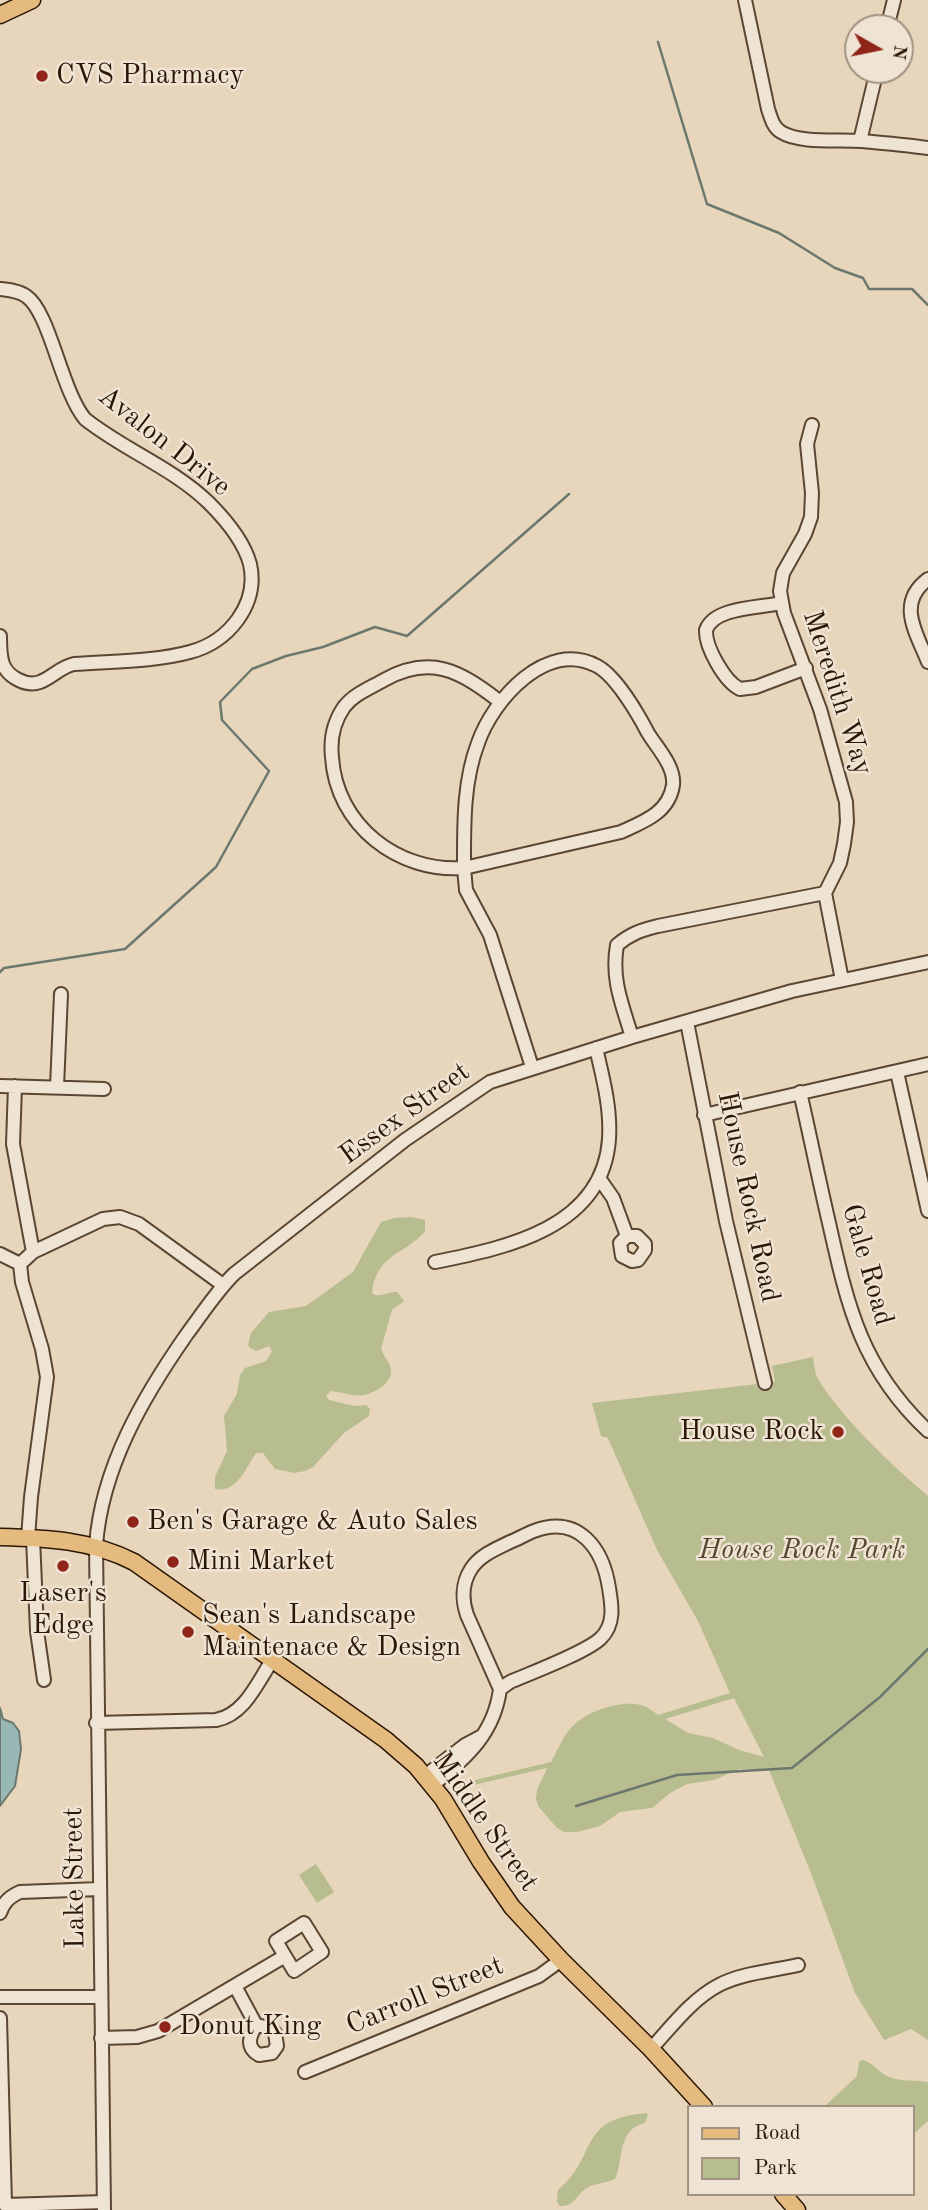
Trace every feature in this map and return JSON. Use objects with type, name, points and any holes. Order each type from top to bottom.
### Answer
[{"type":"main road","points":[[0,4],[18,0]]},
{"type":"main road","points":[[0,15],[32,0]]},
{"type":"main road","name":"Middle Street","points":[[0,1537],[69,1540],[96,1545],[134,1562],[386,1740],[429,1781],[496,1886],[524,1921],[651,2049],[702,2105]]},
{"type":"main road","points":[[785,2196],[797,2210]]},
{"type":"street","points":[[745,0],[768,109],[774,126],[782,133],[792,137],[928,148]]},
{"type":"street","points":[[860,141],[874,84]]},
{"type":"street","name":"Avalon Drive","points":[[0,289],[27,296],[39,310],[71,396],[85,419],[160,466],[208,502],[240,543],[251,575],[246,605],[233,627],[214,642],[191,652],[62,666],[42,681],[32,683],[17,679],[6,670],[1,658],[0,636]]},
{"type":"street","name":"Meredith Way","points":[[812,425],[807,444],[812,493],[811,517],[805,534],[783,573],[780,591],[781,603],[823,720],[846,802],[847,822],[840,863],[825,893]]},
{"type":"street","points":[[928,579],[913,595],[909,606],[928,662]]},
{"type":"street","points":[[781,603],[723,613],[713,618],[706,630],[708,646],[727,678],[740,688],[752,688],[806,668]]},
{"type":"street","points":[[499,701],[449,669],[427,666],[394,674],[358,694],[346,705],[332,734],[332,769],[344,803],[368,835],[385,849],[405,859],[438,868],[464,869],[621,832],[661,811],[673,783],[671,769],[613,679],[600,667],[566,659],[531,673],[514,685],[499,701],[477,743],[470,771],[466,796],[464,869],[466,890],[490,935],[533,1067]]},
{"type":"street","points":[[632,1037],[619,997],[613,966],[617,945],[634,932],[825,893],[842,980]]},
{"type":"street","name":"Essex Street","points":[[96,1545],[104,1497],[135,1417],[162,1371],[223,1285],[437,1117],[490,1082],[533,1067],[792,991],[928,962]]},
{"type":"street","points":[[57,1087],[61,994]]},
{"type":"street","name":"House Rock Road","points":[[687,1021],[704,1115],[765,1383]]},
{"type":"street","points":[[435,1262],[511,1245],[545,1230],[583,1200],[599,1178],[607,1152],[609,1125],[606,1092],[596,1048]]},
{"type":"street","points":[[704,1115],[928,1064]]},
{"type":"street","points":[[897,1072],[928,1210]]},
{"type":"street","points":[[0,1086],[104,1089]]},
{"type":"street","points":[[15,1086],[13,1144],[33,1252]]},
{"type":"street","name":"Gale Road","points":[[800,1093],[841,1278],[854,1324],[886,1385],[928,1431]]},
{"type":"street","points":[[599,1178],[613,1198],[627,1236]]},
{"type":"street","points":[[20,1265],[33,1252],[94,1223],[113,1217],[126,1217],[223,1285]]},
{"type":"street","points":[[0,1254],[20,1265]]},
{"type":"street","points":[[20,1265],[47,1377],[30,1538],[37,1631],[44,1680]]},
{"type":"street","points":[[429,1781],[465,1745],[480,1737],[494,1719],[500,1689],[464,1604],[466,1580],[471,1569],[482,1557],[534,1530],[561,1528],[573,1531],[595,1546],[605,1565],[612,1606],[607,1631],[595,1643],[500,1689]]},
{"type":"street","name":"Lake Street","points":[[96,1545],[96,1723],[104,2206]]},
{"type":"street","points":[[96,1723],[216,1720],[230,1716],[246,1700],[273,1659]]},
{"type":"street","points":[[1,1907],[10,1897],[20,1892],[99,1889]]},
{"type":"street","points":[[101,2038],[137,2037],[158,2031],[285,1956]]},
{"type":"street","name":"Carroll Street","points":[[305,2072],[539,1976],[561,1960]]},
{"type":"street","points":[[651,2049],[716,1986],[798,1965]]},
{"type":"street","points":[[235,1986],[256,2025]]},
{"type":"street","points":[[0,1997],[101,1997]]},
{"type":"street","points":[[0,2018],[6,2208],[104,2206]]},
{"type":"green space","points":[[412,1217],[425,1220],[425,1231],[386,1261],[375,1278],[372,1291],[373,1294],[379,1295],[397,1292],[404,1301],[392,1310],[381,1349],[391,1374],[379,1389],[365,1395],[331,1391],[326,1396],[329,1400],[354,1406],[366,1405],[370,1409],[369,1416],[344,1433],[313,1467],[305,1471],[294,1473],[275,1469],[263,1453],[256,1453],[235,1483],[223,1489],[215,1489],[215,1477],[227,1451],[224,1416],[237,1394],[240,1375],[245,1368],[266,1361],[272,1351],[269,1346],[256,1351],[250,1348],[248,1345],[251,1333],[269,1312],[306,1306],[353,1272],[381,1222]]},
{"type":"green space","name":"House Rock Park","points":[[813,1357],[818,1379],[828,1395],[854,1426],[928,1496],[928,2040],[911,2029],[884,2040],[855,1993],[811,1873],[769,1770],[739,1769],[714,1780],[687,1784],[670,1793],[652,1808],[620,1812],[600,1826],[577,1832],[564,1832],[557,1828],[538,1806],[537,1790],[547,1768],[452,1790],[450,1786],[551,1762],[571,1728],[589,1714],[608,1707],[636,1704],[658,1715],[730,1693],[698,1621],[657,1550],[608,1438],[601,1436],[592,1403],[775,1382],[772,1366]],"holes":[[[734,1698],[764,1757],[739,1750],[713,1738],[688,1733],[665,1719]]]},
{"type":"green space","points":[[316,1864],[334,1892],[317,1903],[299,1875]]},
{"type":"green space","points":[[862,2060],[869,2063],[892,2078],[928,2082],[928,2121],[914,2133],[914,2105],[826,2105],[857,2076],[859,2062]]},
{"type":"green space","points":[[646,2113],[648,2115],[645,2123],[636,2126],[626,2138],[615,2179],[590,2186],[569,2204],[560,2206],[557,2202],[558,2190],[571,2177],[598,2131],[608,2123],[624,2117]]},
{"type":"water","points":[[0,1708],[3,1719],[13,1723],[19,1731],[21,1749],[15,1786],[0,1806]]},
{"type":"waterway","points":[[658,42],[707,204],[779,233],[835,268],[863,278],[869,289],[912,289],[928,305]]},
{"type":"waterway","points":[[0,972],[4,968],[125,949],[216,867],[269,771],[222,720],[220,702],[252,669],[286,656],[323,647],[375,627],[407,636],[569,494]]},
{"type":"waterway","points":[[576,1806],[677,1775],[792,1768],[880,1697],[928,1649]]},
{"type":"place","name":"CVS Pharmacy","points":[[42,76]]},
{"type":"place","name":"House Rock","points":[[838,1432]]},
{"type":"place","name":"Ben's Garage & Auto Sales","points":[[133,1522]]},
{"type":"place","name":"Mini Market","points":[[173,1562]]},
{"type":"place","name":"Laser's Edge","points":[[63,1566]]},
{"type":"place","name":"Sean's Landscape Maintenace & Design","points":[[188,1632]]},
{"type":"place","name":"Donut King","points":[[165,2027]]}]
